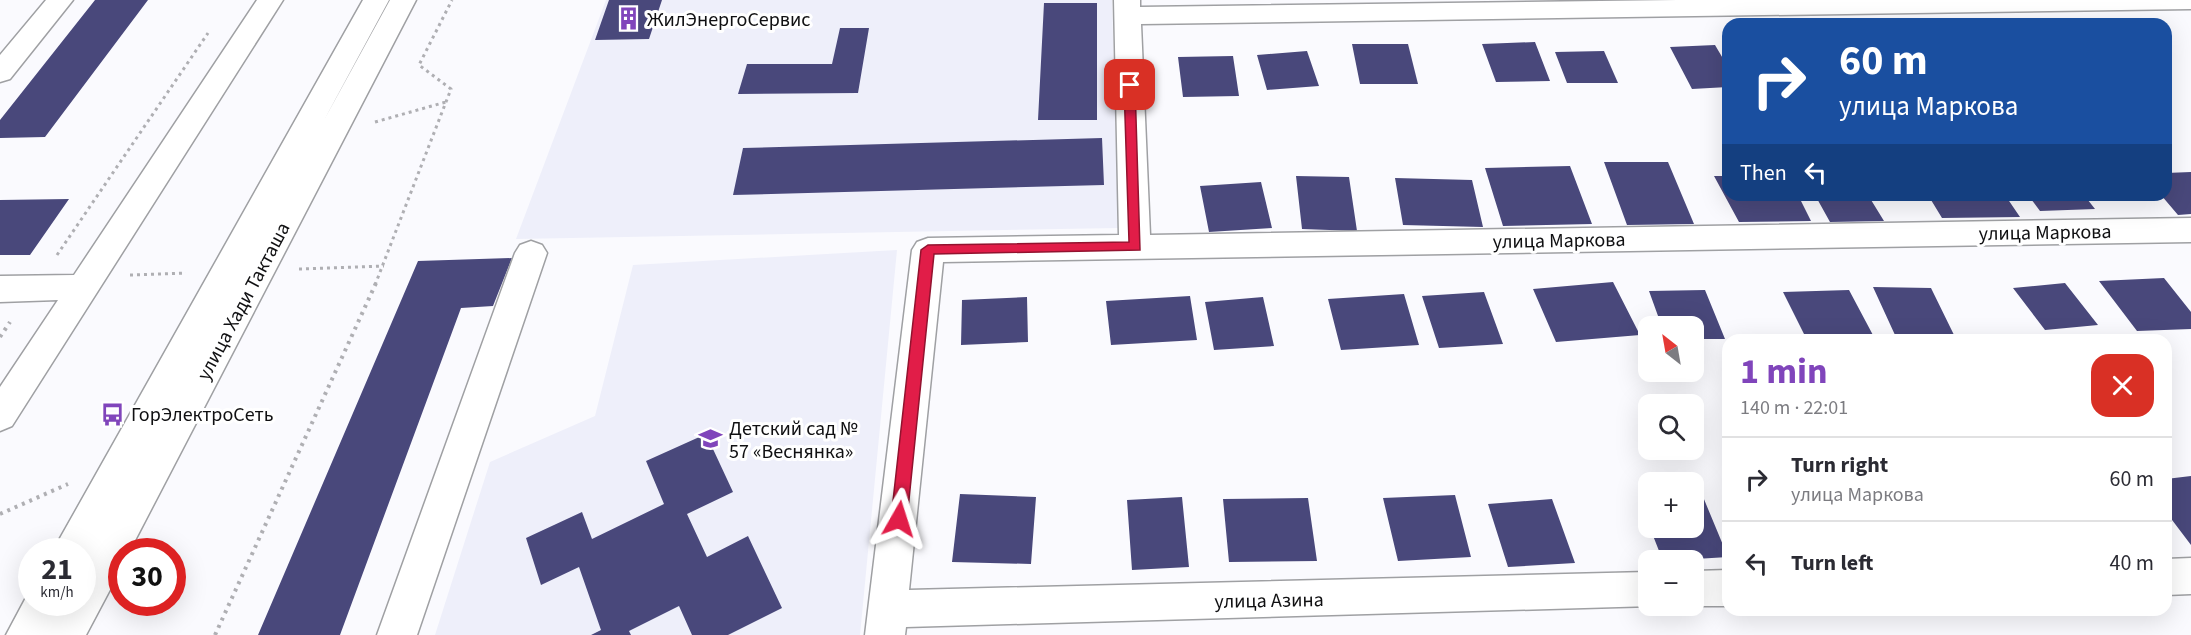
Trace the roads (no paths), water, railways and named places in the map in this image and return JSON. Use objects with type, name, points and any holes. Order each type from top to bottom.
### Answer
[{"type":"street","points":[[0,73],[60,0]]},
{"type":"street","points":[[0,416],[270,0]]},
{"type":"street","name":"улица Хади Такташа","points":[[80,538],[376,0]]},
{"type":"street","name":"улица Хади Такташа","points":[[96,577],[403,0]]},
{"type":"street","points":[[1135,246],[1127,8],[2191,1]]},
{"type":"street","name":"улица Маркова","points":[[887,622],[928,250],[2191,230]]},
{"type":"street","points":[[397,635],[531,254]]},
{"type":"street","points":[[0,289],[84,287]]},
{"type":"street","points":[[2172,577],[2191,576]]},
{"type":"street","points":[[1704,589],[1722,588]]},
{"type":"street","name":"улица Азина","points":[[887,622],[1638,590]]},
{"type":"street","points":[[26,635],[37,616]]},
{"type":"street","name":"улица Хади Такташа","points":[[65,635],[75,616]]},
{"type":"place","name":"ЖилЭнергоСервис","points":[[629,19]]},
{"type":"place","name":"ГорЭлектроСеть","points":[[113,414]]},
{"type":"place","name":"Детский сад № 57 «Веснянка»","points":[[711,439]]}]
